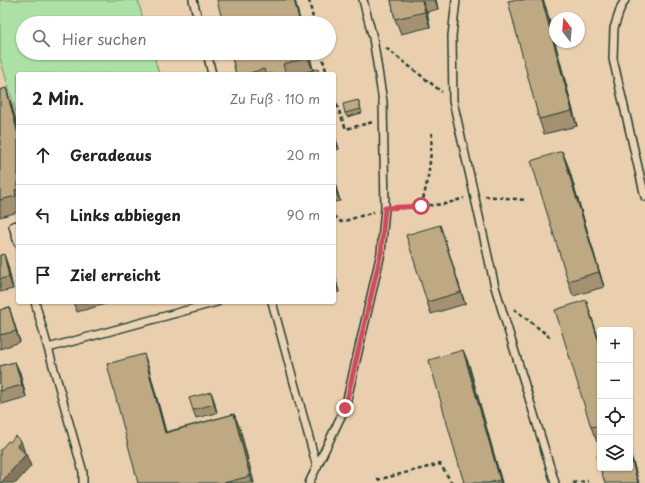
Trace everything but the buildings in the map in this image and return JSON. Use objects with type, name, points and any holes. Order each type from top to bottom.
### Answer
[{"type":"lane","points":[[193,0],[197,16]]},
{"type":"lane","points":[[309,483],[345,408],[381,253],[385,208],[383,102],[373,38],[364,0]]},
{"type":"lane","points":[[456,0],[452,36],[453,101],[495,287],[555,483]]},
{"type":"lane","points":[[625,0],[614,28],[613,59],[645,197]]},
{"type":"lane","points":[[209,60],[212,72]]},
{"type":"lane","points":[[16,225],[13,226],[16,236]]},
{"type":"lane","points":[[36,304],[82,472],[83,483]]},
{"type":"lane","points":[[48,348],[210,304]]},
{"type":"lane","points":[[273,304],[317,467]]},
{"type":"path","points":[[309,0],[312,16]]},
{"type":"path","points":[[373,38],[453,101]]},
{"type":"path","points":[[324,60],[327,72]]},
{"type":"path","points":[[336,103],[346,130],[383,118]]},
{"type":"path","points":[[421,206],[427,187],[431,160],[432,131]]},
{"type":"path","points":[[336,218],[341,222],[385,208],[445,204],[473,194],[526,200]]},
{"type":"path","points":[[498,296],[551,338]]},
{"type":"path","points":[[377,480],[440,464],[452,483]]},
{"type":"path","points":[[573,483],[588,481]]},
{"type":"green space","points":[[0,0],[138,0],[142,16],[16,16],[16,60],[155,60],[158,72],[16,72],[16,112],[0,58]]},
{"type":"route","points":[[345,408],[381,253],[385,208],[421,206]]}]
